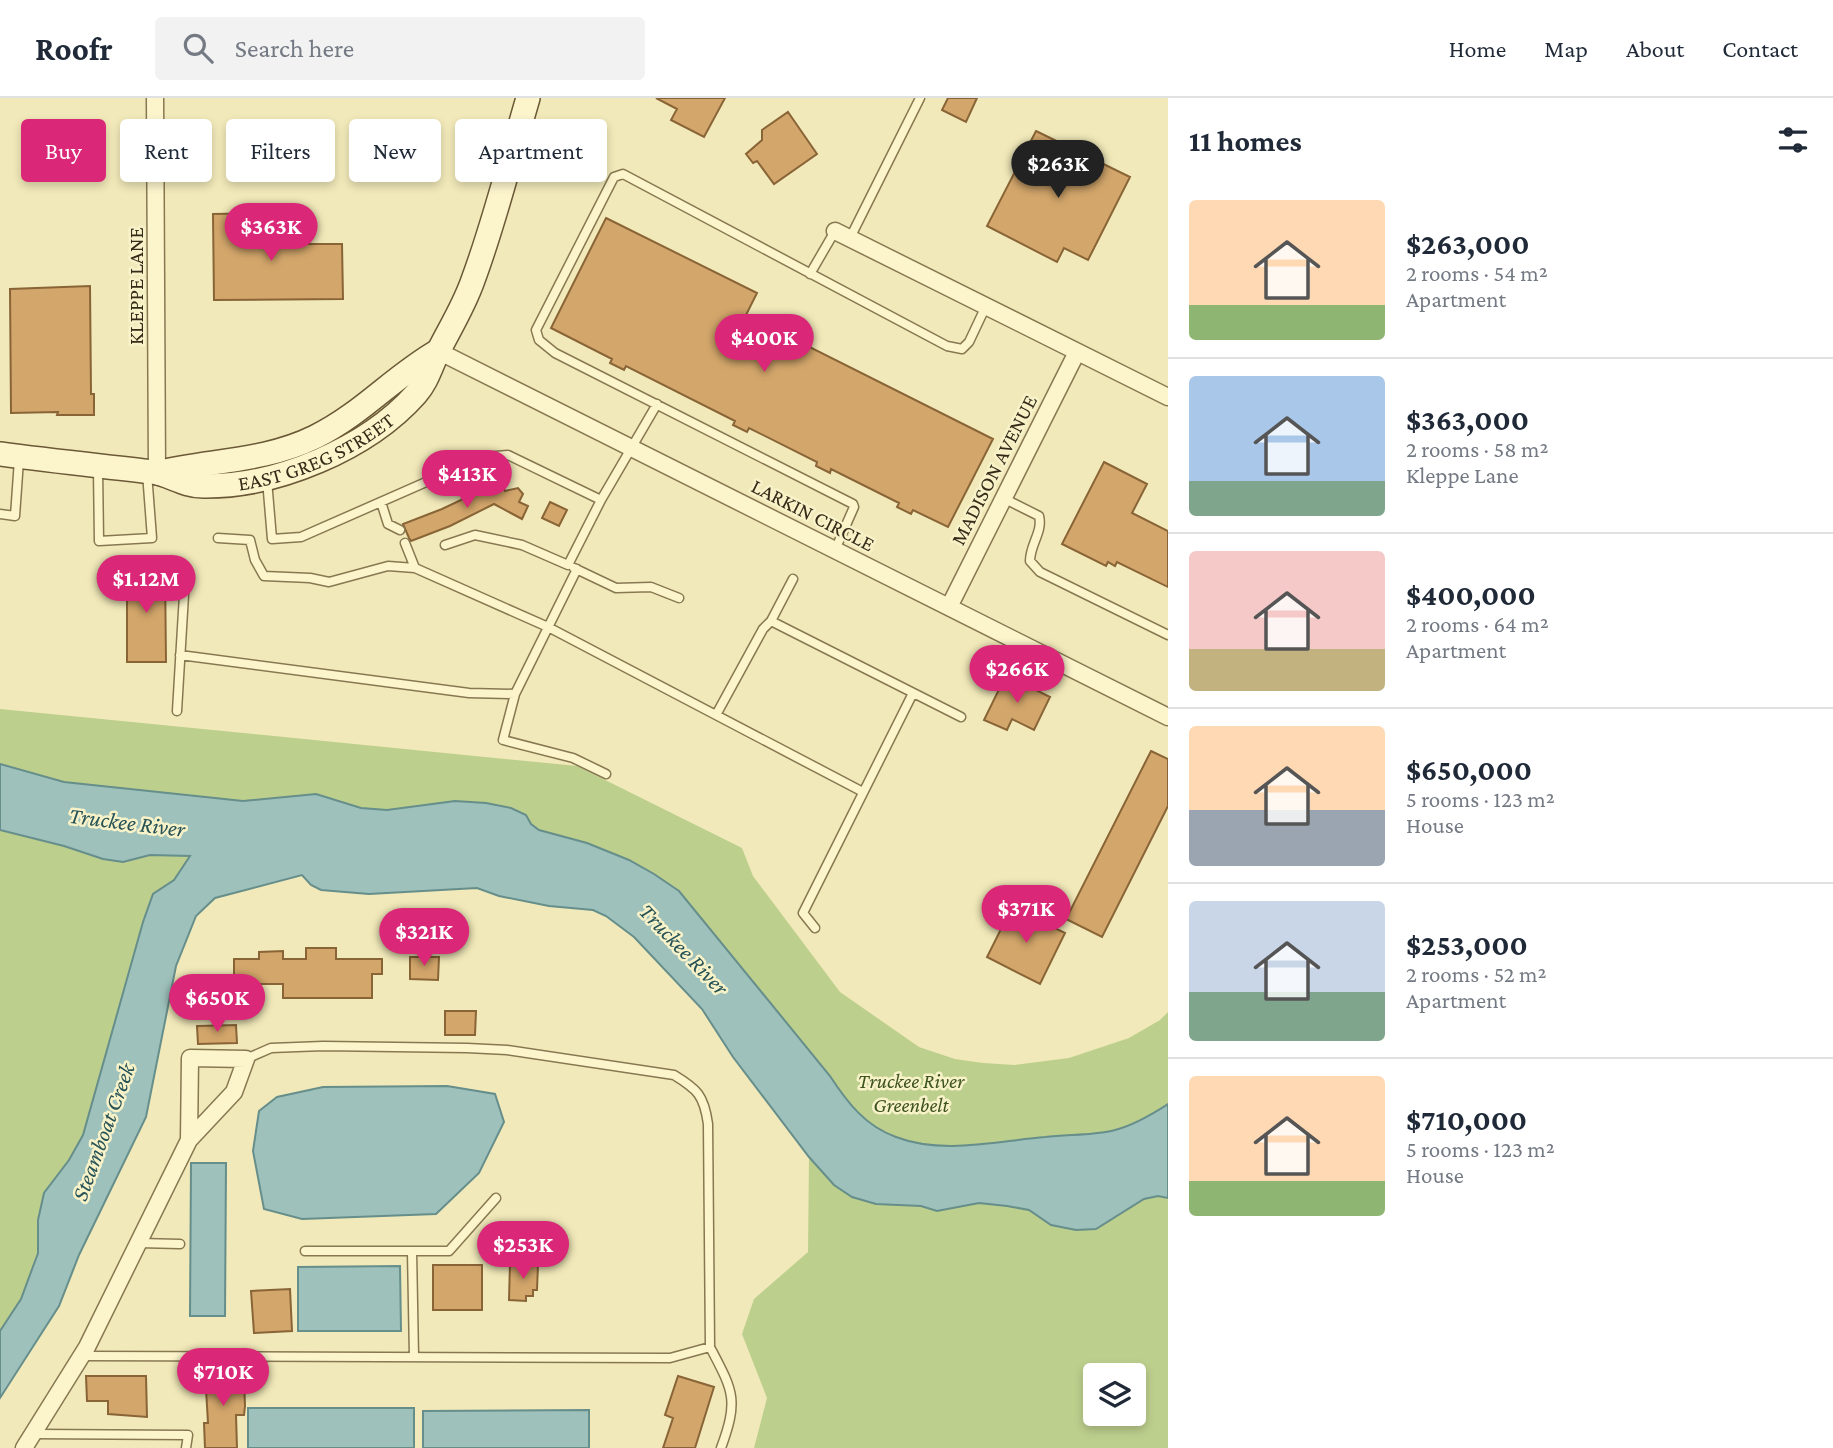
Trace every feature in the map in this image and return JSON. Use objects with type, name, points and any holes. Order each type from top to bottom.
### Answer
[{"type":"main road","name":"EAST GREG STREET","points":[[10,456],[152,472],[183,484],[226,485],[267,478],[320,460],[378,426],[417,393],[473,282],[528,98]]},
{"type":"main road","name":"EAST GREG STREET","points":[[152,472],[250,458],[312,438],[357,413],[413,365],[438,351]]},
{"type":"street","name":"KLEPPE LANE","points":[[152,472],[155,98]]},
{"type":"street","points":[[842,234],[1168,397]]},
{"type":"street","name":"LARKIN CIRCLE","points":[[438,351],[1168,717]]},
{"type":"street","name":"MADISON AVENUE","points":[[949,607],[1077,352]]},
{"type":"street","points":[[28,1441],[82,1356],[189,1140],[234,1092],[246,1059],[190,1058],[189,1140]]},
{"type":"lane","points":[[810,274],[842,234],[920,98]]},
{"type":"lane","points":[[835,550],[854,507],[853,503],[555,352],[539,340],[536,330],[614,177],[623,174],[947,346],[962,349],[969,342],[986,306]]},
{"type":"lane","points":[[606,774],[573,758],[503,740],[515,694],[548,627],[601,499],[657,404]]},
{"type":"lane","points":[[267,478],[272,539],[301,537],[483,457],[508,455],[601,499]]},
{"type":"lane","points":[[0,514],[15,516],[10,456]]},
{"type":"lane","points":[[98,466],[99,541],[152,538],[152,472]]},
{"type":"lane","points":[[1003,498],[1039,516],[1041,525],[1030,550],[1030,561],[1040,572],[1168,635]]},
{"type":"lane","points":[[381,502],[388,524],[400,530]]},
{"type":"lane","points":[[445,545],[475,535],[522,545],[616,588],[651,587],[679,597]]},
{"type":"lane","points":[[218,538],[250,540],[264,576],[310,578],[329,582],[388,566],[415,568],[548,627],[863,792]]},
{"type":"lane","points":[[405,543],[415,568]]},
{"type":"lane","points":[[177,711],[185,578]]},
{"type":"lane","points":[[716,715],[793,579]]},
{"type":"lane","points":[[771,621],[961,717]]},
{"type":"lane","points":[[180,654],[469,693],[515,694]]},
{"type":"lane","points":[[815,928],[803,913],[913,693]]},
{"type":"lane","points":[[246,1059],[271,1048],[507,1050],[674,1075],[695,1088],[705,1105],[708,1124],[710,1347],[729,1384],[733,1404],[721,1448]]},
{"type":"lane","points":[[305,1251],[449,1251],[496,1198]]},
{"type":"lane","points":[[139,1243],[180,1244]]},
{"type":"lane","points":[[412,1251],[414,1357]]},
{"type":"lane","points":[[82,1356],[670,1358],[710,1347]]},
{"type":"lane","points":[[28,1441],[188,1435],[186,1448]]},
{"type":"green space","name":"Truckee River Greenbelt","points":[[0,709],[577,766],[742,848],[753,876],[840,992],[919,1047],[955,1059],[983,1063],[1015,1065],[1069,1058],[1129,1038],[1160,1020],[1168,1012],[1168,1104],[1129,1125],[1098,1133],[951,1146],[896,1137],[866,1120],[850,1104],[679,891],[629,860],[587,843],[539,830],[511,808],[486,803],[455,801],[387,810],[361,808],[316,794],[243,801],[64,782],[0,764]]},
{"type":"green space","points":[[0,830],[103,859],[123,862],[150,855],[191,855],[174,880],[153,894],[83,1135],[69,1160],[21,1299],[0,1331]]},
{"type":"green space","points":[[809,1157],[834,1185],[852,1197],[876,1204],[921,1206],[937,1211],[979,1203],[1007,1206],[1029,1210],[1040,1218],[1076,1230],[1096,1229],[1144,1199],[1158,1196],[1168,1198],[1168,1448],[754,1448],[767,1398],[742,1334],[754,1299],[808,1252]]},
{"type":"water","points":[[0,764],[64,782],[243,801],[316,794],[361,808],[387,810],[455,801],[511,808],[526,815],[531,824],[539,830],[587,843],[629,860],[679,891],[850,1104],[866,1120],[885,1132],[914,1142],[951,1146],[1089,1134],[1122,1128],[1168,1104],[1168,1198],[1158,1196],[1144,1199],[1096,1229],[1076,1230],[1051,1225],[1029,1210],[1007,1206],[979,1203],[937,1211],[921,1206],[876,1204],[852,1197],[834,1185],[809,1157],[733,1057],[702,1009],[634,937],[606,916],[593,910],[549,906],[499,896],[477,888],[369,894],[321,890],[311,885],[302,875],[215,898],[196,916],[176,966],[146,1117],[79,1255],[59,1306],[0,1398],[0,1331],[21,1299],[38,1253],[38,1220],[44,1193],[69,1160],[83,1135],[153,894],[174,880],[190,856],[150,855],[123,862],[103,859],[0,830]]},
{"type":"water","points":[[447,1086],[495,1094],[504,1122],[479,1173],[436,1214],[302,1219],[264,1209],[253,1151],[259,1111],[277,1097],[323,1087]]},
{"type":"water","points":[[191,1163],[226,1163],[225,1316],[190,1316]]},
{"type":"water","points":[[400,1266],[401,1331],[298,1331],[298,1267]]},
{"type":"water","points":[[248,1408],[414,1408],[414,1448],[248,1448]]},
{"type":"water","points":[[589,1410],[589,1448],[423,1448],[423,1411]]},
{"type":"building","points":[[656,98],[725,98],[704,137],[671,120],[677,109]]},
{"type":"building","points":[[948,98],[977,98],[966,122],[942,110]]},
{"type":"building","points":[[788,112],[817,154],[774,184],[757,161],[753,163],[746,154],[762,140],[762,130]]},
{"type":"building","points":[[1036,131],[1130,177],[1088,260],[1064,248],[1057,262],[987,226]]},
{"type":"building","points":[[277,213],[278,244],[342,244],[343,299],[214,300],[213,214]]},
{"type":"building","points":[[606,218],[757,293],[746,315],[993,439],[948,527],[913,510],[911,514],[897,507],[899,503],[831,469],[830,473],[816,466],[817,462],[749,428],[747,432],[733,425],[735,421],[626,366],[624,370],[610,363],[612,359],[551,328]]},
{"type":"building","points":[[90,286],[91,394],[94,394],[94,415],[57,415],[58,412],[11,413],[10,289]]},
{"type":"building","points":[[1104,462],[1147,484],[1132,513],[1168,531],[1168,587],[1117,562],[1115,566],[1108,562],[1106,566],[1062,544]]},
{"type":"building","points":[[501,481],[505,491],[518,488],[523,494],[519,502],[528,506],[522,519],[494,504],[450,526],[411,541],[409,538],[403,524]]},
{"type":"building","points":[[550,502],[567,510],[559,526],[542,518]]},
{"type":"building","points":[[165,568],[166,662],[127,662],[127,569]]},
{"type":"building","points":[[1006,675],[1050,697],[1034,730],[1012,719],[1007,730],[984,720]]},
{"type":"building","points":[[1151,751],[1168,759],[1168,806],[1102,937],[1066,919]]},
{"type":"building","points":[[1012,907],[1065,933],[1040,984],[987,957]]},
{"type":"building","points":[[306,948],[336,948],[336,959],[382,959],[382,974],[372,974],[372,998],[283,998],[283,984],[234,984],[234,959],[259,959],[259,952],[283,951],[283,959],[306,959]]},
{"type":"building","points":[[410,957],[439,957],[438,980],[410,979]]},
{"type":"building","points":[[445,1011],[476,1011],[475,1035],[445,1035]]},
{"type":"building","points":[[236,1025],[237,1043],[198,1044],[197,1026]]},
{"type":"building","points":[[510,1263],[538,1264],[537,1290],[533,1290],[533,1296],[526,1296],[526,1301],[509,1300]]},
{"type":"building","points":[[433,1265],[482,1265],[482,1310],[433,1310]]},
{"type":"building","points":[[290,1289],[292,1331],[254,1333],[251,1291]]},
{"type":"building","points":[[238,1370],[239,1378],[244,1378],[245,1406],[244,1415],[236,1415],[237,1448],[205,1448],[204,1423],[208,1423],[205,1372]]},
{"type":"building","points":[[86,1376],[146,1376],[147,1417],[108,1414],[108,1401],[87,1401]]},
{"type":"building","points":[[678,1376],[714,1387],[695,1448],[663,1448],[673,1418],[665,1415]]},
{"type":"water label","name":"Truckee River","points":[[127,822]]},
{"type":"water label","name":"Truckee River","points":[[684,949]]},
{"type":"water label","name":"Steamboat Creek","points":[[103,1132]]}]
